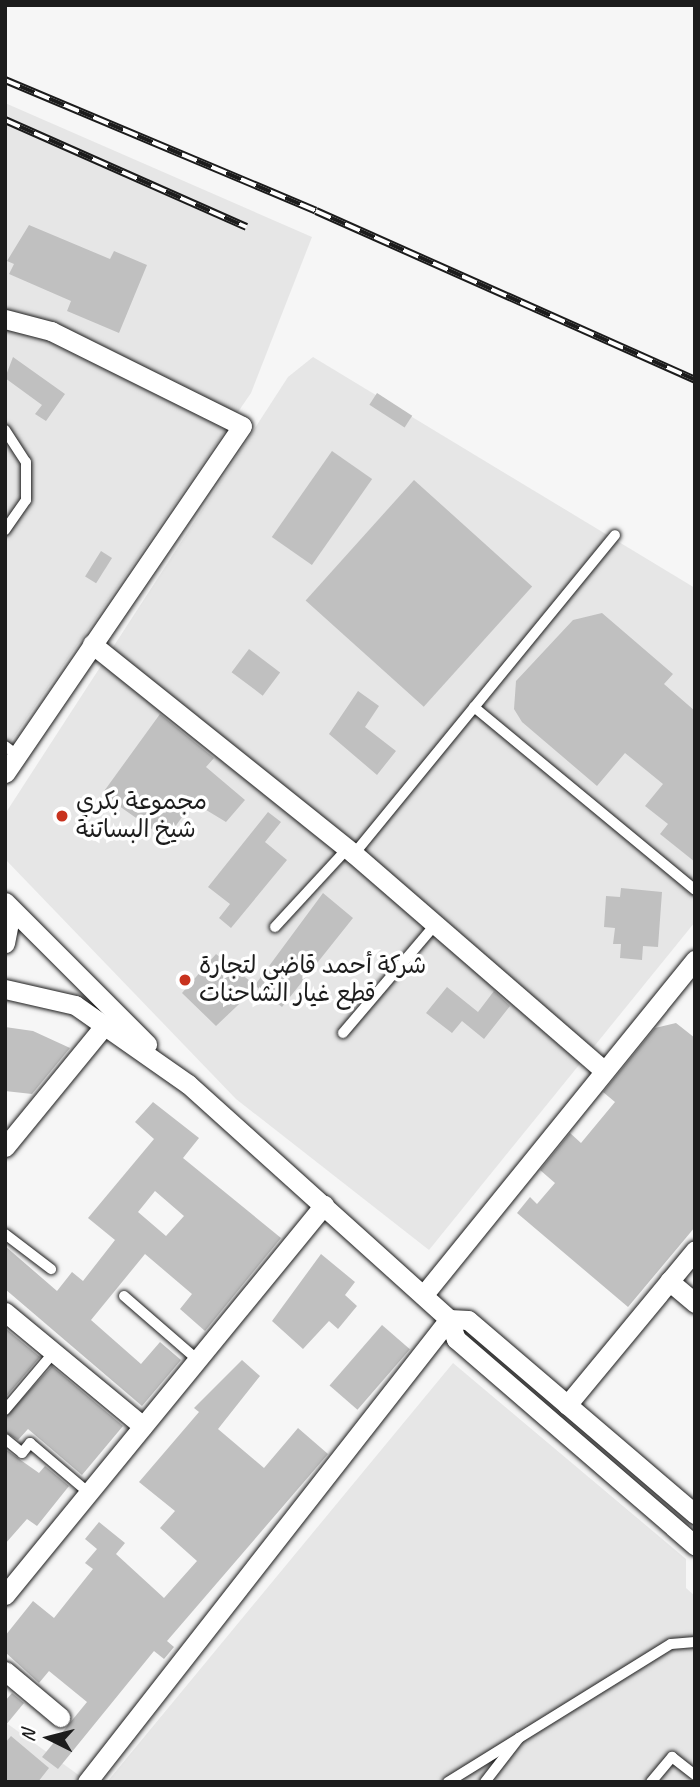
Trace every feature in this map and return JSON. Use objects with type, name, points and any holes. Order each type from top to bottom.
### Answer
[{"type":"street","points":[[5,319],[51,331],[242,426],[92,644],[11,750],[5,773]]},
{"type":"street","points":[[92,644],[351,851],[602,1069]]},
{"type":"street","points":[[5,943],[8,907]]},
{"type":"street","points":[[8,907],[188,1084],[425,1293],[449,1319],[456,1339],[695,1545]]},
{"type":"street","points":[[425,1293],[602,1069],[693,964]]},
{"type":"street","points":[[5,989],[75,1005],[188,1084]]},
{"type":"street","points":[[5,1147],[104,1026]]},
{"type":"street","points":[[5,1595],[324,1205]]},
{"type":"street","points":[[567,1405],[695,1250]]},
{"type":"street","points":[[669,1280],[695,1303]]},
{"type":"street","points":[[5,1311],[143,1426]]},
{"type":"street","points":[[449,1319],[468,1321],[695,1514]]},
{"type":"street","points":[[87,1782],[449,1319]]},
{"type":"street","points":[[5,1671],[60,1717]]},
{"type":"lane","points":[[5,430],[26,462],[26,500],[5,530]]},
{"type":"lane","points":[[275,927],[351,851],[615,535]]},
{"type":"lane","points":[[474,707],[695,890]]},
{"type":"lane","points":[[343,1033],[435,925]]},
{"type":"lane","points":[[5,1234],[51,1269]]},
{"type":"lane","points":[[124,1296],[198,1360]]},
{"type":"lane","points":[[5,1410],[54,1352]]},
{"type":"lane","points":[[5,1439],[22,1453],[30,1443],[89,1493]]},
{"type":"lane","points":[[448,1782],[524,1732],[671,1644],[695,1642]]},
{"type":"lane","points":[[485,1782],[524,1732]]},
{"type":"lane","points":[[651,1782],[672,1757],[695,1775]]},
{"type":"shaded area","points":[[5,103],[312,237],[251,393],[5,750]]},
{"type":"shaded area","points":[[313,357],[695,588],[695,922],[429,1250],[236,1099],[5,859],[5,814],[288,377]]},
{"type":"shaded area","points":[[453,1363],[686,1559],[686,1588],[695,1596],[695,1782],[107,1782]]},
{"type":"shaded area","points":[[5,1722],[80,1776],[75,1782],[5,1782]]},
{"type":"building","points":[[29,225],[110,259],[114,251],[147,265],[119,333],[67,311],[71,301],[9,274],[14,264],[7,261]]},
{"type":"building","points":[[13,357],[65,394],[46,421],[35,414],[42,405],[5,378]]},
{"type":"building","points":[[377,393],[412,416],[405,428],[369,405]]},
{"type":"building","points":[[332,451],[372,479],[312,565],[272,537]]},
{"type":"building","points":[[414,480],[532,586],[424,707],[306,600]]},
{"type":"building","points":[[101,551],[112,558],[96,583],[85,576]]},
{"type":"building","points":[[602,613],[673,674],[664,684],[695,711],[695,862],[660,834],[668,824],[645,806],[663,784],[625,753],[597,786],[522,722],[514,709],[516,681],[573,620]]},
{"type":"building","points":[[249,649],[280,672],[263,696],[232,672]]},
{"type":"building","points":[[358,691],[379,706],[365,727],[396,751],[377,775],[329,734]]},
{"type":"building","points":[[160,714],[214,758],[206,767],[245,800],[226,822],[193,802],[172,831],[167,823],[159,834],[102,794]]},
{"type":"building","points":[[268,812],[281,822],[265,842],[287,860],[231,928],[219,918],[230,904],[208,887]]},
{"type":"building","points":[[621,888],[662,892],[658,947],[643,946],[642,960],[620,958],[621,944],[613,944],[615,928],[604,927],[606,896],[620,897]]},
{"type":"building","points":[[323,893],[353,918],[282,1007],[257,987],[216,1026],[182,993],[216,954],[255,985]]},
{"type":"building","points":[[447,987],[478,1012],[494,991],[510,1006],[484,1039],[462,1021],[452,1033],[426,1013]]},
{"type":"building","points":[[676,1023],[695,1038],[695,1227],[628,1307],[517,1213],[530,1197],[537,1204],[555,1183],[540,1170],[570,1133],[581,1143],[615,1102],[603,1092],[655,1028]]},
{"type":"building","points":[[5,1027],[33,1031],[70,1048],[32,1094],[5,1091]]},
{"type":"building","points":[[153,1102],[199,1138],[183,1158],[281,1238],[205,1331],[180,1309],[192,1294],[145,1254],[91,1320],[141,1364],[160,1342],[181,1360],[142,1406],[5,1289],[5,1246],[57,1291],[72,1272],[83,1281],[115,1240],[88,1218],[154,1139],[135,1122]],"holes":[[[155,1191],[184,1216],[166,1236],[138,1212]]]},
{"type":"building","points":[[321,1254],[355,1282],[345,1295],[357,1306],[338,1329],[329,1321],[303,1349],[272,1321]]},
{"type":"building","points":[[382,1325],[410,1349],[357,1410],[330,1385]]},
{"type":"building","points":[[5,1328],[40,1357],[5,1398]]},
{"type":"building","points":[[242,1360],[260,1376],[218,1429],[264,1468],[298,1428],[328,1454],[167,1641],[174,1647],[164,1659],[154,1651],[58,1769],[42,1757],[87,1702],[49,1671],[39,1683],[5,1652],[5,1636],[33,1601],[54,1618],[93,1569],[85,1563],[97,1549],[85,1539],[99,1522],[125,1543],[116,1554],[164,1598],[197,1561],[160,1528],[175,1511],[139,1482],[199,1412],[194,1408]]},
{"type":"building","points":[[52,1366],[123,1426],[82,1475],[28,1429],[18,1440],[5,1432],[5,1417]]},
{"type":"building","points":[[5,1449],[39,1473],[45,1466],[69,1486],[37,1526],[27,1519],[5,1544]]},
{"type":"building","points":[[12,1693],[24,1703],[5,1726],[5,1701]]},
{"type":"building","points":[[11,1736],[49,1768],[38,1782],[5,1782],[5,1743]]},
{"type":"railway","points":[[5,80],[316,211],[695,380]]},
{"type":"railway","points":[[5,120],[246,227]]},
{"type":"place","name":"مجموعة بكري شيخ البساتنة","points":[[62,816]]},
{"type":"place","name":"شركة أحمد قاضي لتجارة قطع غيار الشاحنات","points":[[185,980]]}]
